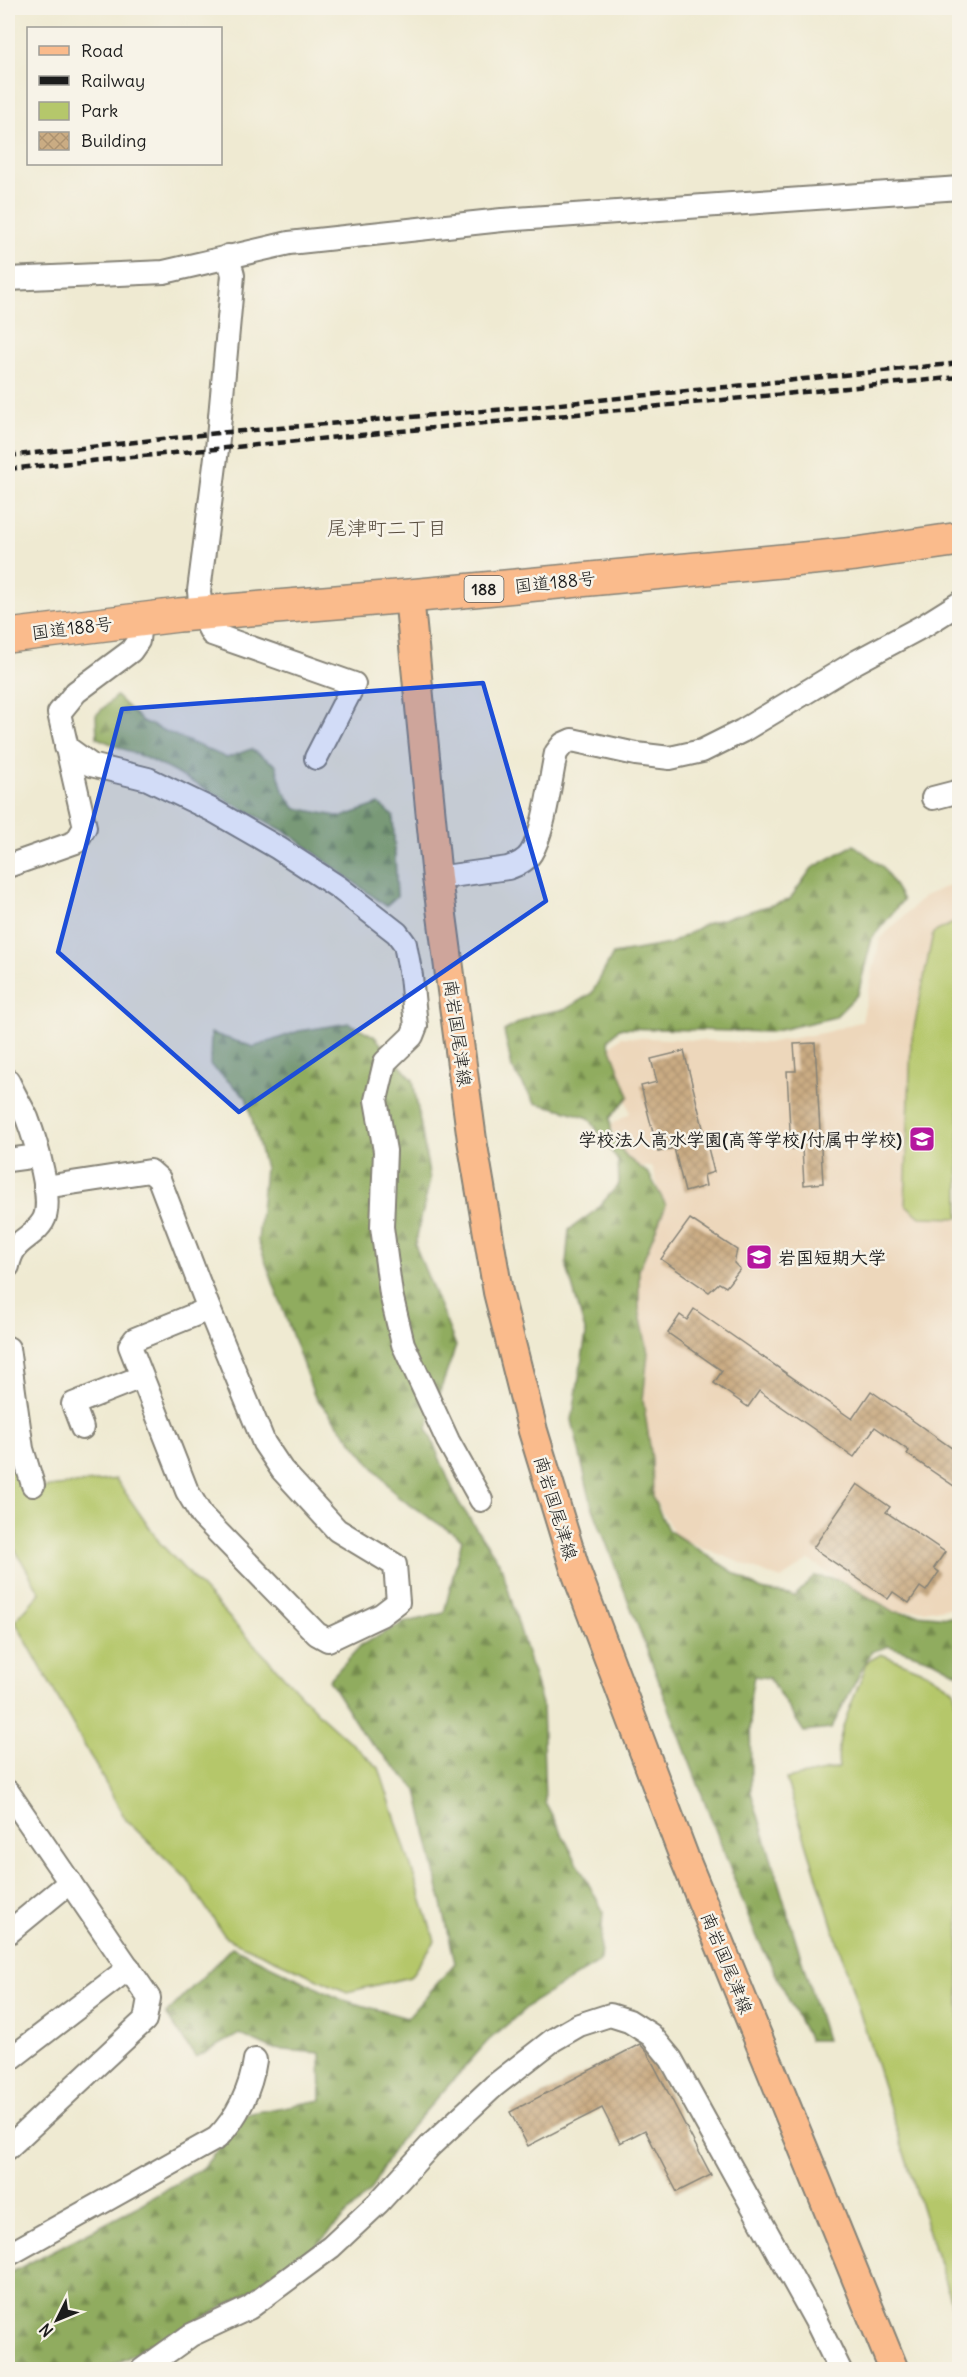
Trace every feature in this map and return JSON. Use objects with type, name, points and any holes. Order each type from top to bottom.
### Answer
[{"type":"highway","name":"国道188号","points":[[8,636],[201,613],[856,554],[960,539]]},
{"type":"main road","name":"南岩国尾津線","points":[[409,596],[437,878],[472,1140],[498,1292],[533,1431],[568,1548],[684,1857],[894,2370]]},
{"type":"street","points":[[8,279],[164,272],[289,243],[502,220],[960,188]]},
{"type":"street","points":[[228,256],[233,275],[217,449],[199,591],[201,613],[212,634],[354,684],[316,758]]},
{"type":"street","points":[[437,878],[508,868],[517,865],[530,855],[538,838],[556,753],[563,744],[572,740],[636,754],[670,758],[702,751],[742,731],[856,662],[925,626],[960,603]]},
{"type":"street","points":[[8,866],[76,842],[85,827],[59,713],[75,692],[131,651],[138,641],[140,620]]},
{"type":"street","points":[[66,747],[91,765],[148,779],[212,810],[279,848],[338,886],[398,933],[405,944],[416,1026],[412,1036],[385,1062],[376,1100],[385,1151],[382,1227],[391,1294],[404,1344],[448,1441],[481,1500]]},
{"type":"street","points":[[933,798],[960,791]]},
{"type":"street","points":[[8,1082],[27,1118],[45,1187],[47,1209],[43,1221],[11,1251],[8,1266]]},
{"type":"street","points":[[8,1160],[38,1156]]},
{"type":"street","points":[[45,1187],[150,1171],[159,1179],[208,1309],[264,1443],[282,1470],[337,1530],[395,1565],[398,1602],[381,1615],[328,1640],[317,1634],[202,1516],[187,1491],[141,1377],[130,1346],[135,1339],[208,1309]]},
{"type":"street","points":[[8,1348],[22,1449],[33,1485]]},
{"type":"street","points":[[82,1428],[73,1404],[141,1377]]},
{"type":"street","points":[[8,2148],[145,2020],[149,1998],[70,1882],[10,1802]]},
{"type":"street","points":[[8,1933],[70,1882]]},
{"type":"street","points":[[8,2061],[129,1968]]},
{"type":"street","points":[[142,2370],[190,2336],[249,2308],[331,2247],[378,2203],[430,2146],[494,2086],[553,2040],[579,2025],[610,2015],[628,2021],[651,2036],[671,2059],[816,2321],[840,2370]]},
{"type":"street","points":[[8,2255],[217,2138],[231,2124],[253,2077],[255,2060]]},
{"type":"highlighted area","points":[[483,683],[546,901],[239,1112],[58,952],[122,709]]},
{"type":"shaded area","name":"岩国短期大学","points":[[959,881],[959,1608],[887,1612],[809,1560],[781,1579],[676,1537],[644,1480],[633,1270],[661,1197],[652,1167],[625,1166],[611,1125],[630,1113],[611,1046],[621,1037],[767,1043],[827,1032],[862,1021],[880,939],[925,896]]},
{"type":"green space","points":[[116,696],[142,721],[227,758],[251,749],[276,765],[283,790],[295,808],[342,817],[379,804],[393,816],[397,896],[386,906],[288,833],[155,762],[97,738],[96,715]]},
{"type":"green space","points":[[854,845],[883,867],[903,900],[872,938],[858,994],[835,1017],[771,1032],[619,1028],[608,1041],[629,1096],[610,1118],[612,1138],[628,1158],[649,1174],[666,1205],[639,1270],[639,1309],[648,1353],[643,1400],[652,1459],[653,1498],[668,1530],[761,1590],[795,1596],[815,1576],[839,1580],[895,1612],[959,1618],[959,1674],[935,1661],[889,1646],[871,1652],[831,1729],[804,1732],[769,1678],[754,1676],[750,1698],[751,1792],[826,2040],[809,2040],[754,1931],[591,1503],[572,1420],[586,1334],[566,1264],[569,1230],[596,1210],[619,1184],[618,1161],[589,1118],[535,1103],[512,1068],[504,1031],[533,1015],[566,1009],[592,993],[613,954],[670,944],[705,924],[789,900],[812,868]]},
{"type":"green space","points":[[959,920],[959,1218],[920,1217],[905,1204],[911,1043],[933,933]]},
{"type":"green space","points":[[349,1023],[374,1036],[413,1080],[430,1180],[415,1245],[456,1346],[427,1428],[457,1500],[501,1565],[542,1704],[545,1802],[603,1911],[600,1962],[533,2002],[488,2041],[398,2142],[370,2191],[301,2261],[222,2308],[106,2369],[8,2369],[8,2274],[122,2215],[203,2168],[246,2114],[321,2100],[320,2053],[272,2049],[239,2034],[196,2058],[166,2014],[232,1947],[340,1999],[407,2018],[455,1963],[417,1790],[362,1733],[329,1680],[361,1645],[403,1623],[444,1613],[462,1539],[398,1497],[314,1395],[258,1241],[265,1168],[246,1097],[210,1065],[211,1033],[254,1047],[299,1031]]},
{"type":"green space","points":[[8,1442],[24,1490],[116,1479],[160,1543],[320,1715],[379,1768],[435,1941],[410,1977],[347,1992],[226,1938],[187,1879],[126,1820],[15,1621],[40,1593],[8,1537]]},
{"type":"green space","points":[[881,1654],[926,1672],[954,1690],[959,1733],[959,2327],[786,1779],[839,1768],[838,1754],[847,1714],[867,1662]]},
{"type":"building","points":[[815,1043],[823,1183],[804,1185],[802,1148],[791,1149],[787,1071],[796,1071],[794,1044]]},
{"type":"building","points":[[684,1051],[714,1172],[704,1175],[706,1186],[685,1192],[674,1148],[658,1152],[641,1086],[657,1082],[651,1059]]},
{"type":"building","points":[[690,1219],[737,1250],[734,1263],[740,1269],[726,1287],[719,1283],[709,1292],[661,1259]]},
{"type":"building","points":[[694,1309],[852,1419],[871,1391],[960,1454],[960,1490],[907,1454],[909,1451],[875,1427],[854,1457],[759,1391],[748,1407],[714,1383],[722,1371],[668,1333],[680,1315],[687,1320]]},
{"type":"building","points":[[857,1484],[890,1507],[886,1512],[945,1552],[934,1568],[939,1572],[926,1591],[920,1587],[909,1603],[893,1592],[888,1599],[813,1548]]},
{"type":"building","points":[[640,2044],[647,2052],[711,2175],[677,2192],[645,2130],[620,2143],[602,2108],[528,2146],[510,2112]]},
{"type":"railway","points":[[8,456],[218,433],[531,407],[960,363]]},
{"type":"railway","points":[[8,469],[960,377]]},
{"type":"place","name":"学校法人高水学園(高等学校/付属中学校)","points":[[922,1139]]},
{"type":"place","name":"岩国短期大学","points":[[759,1257]]},
{"type":"district","name":"尾津町二丁目","points":[[387,527]]}]
